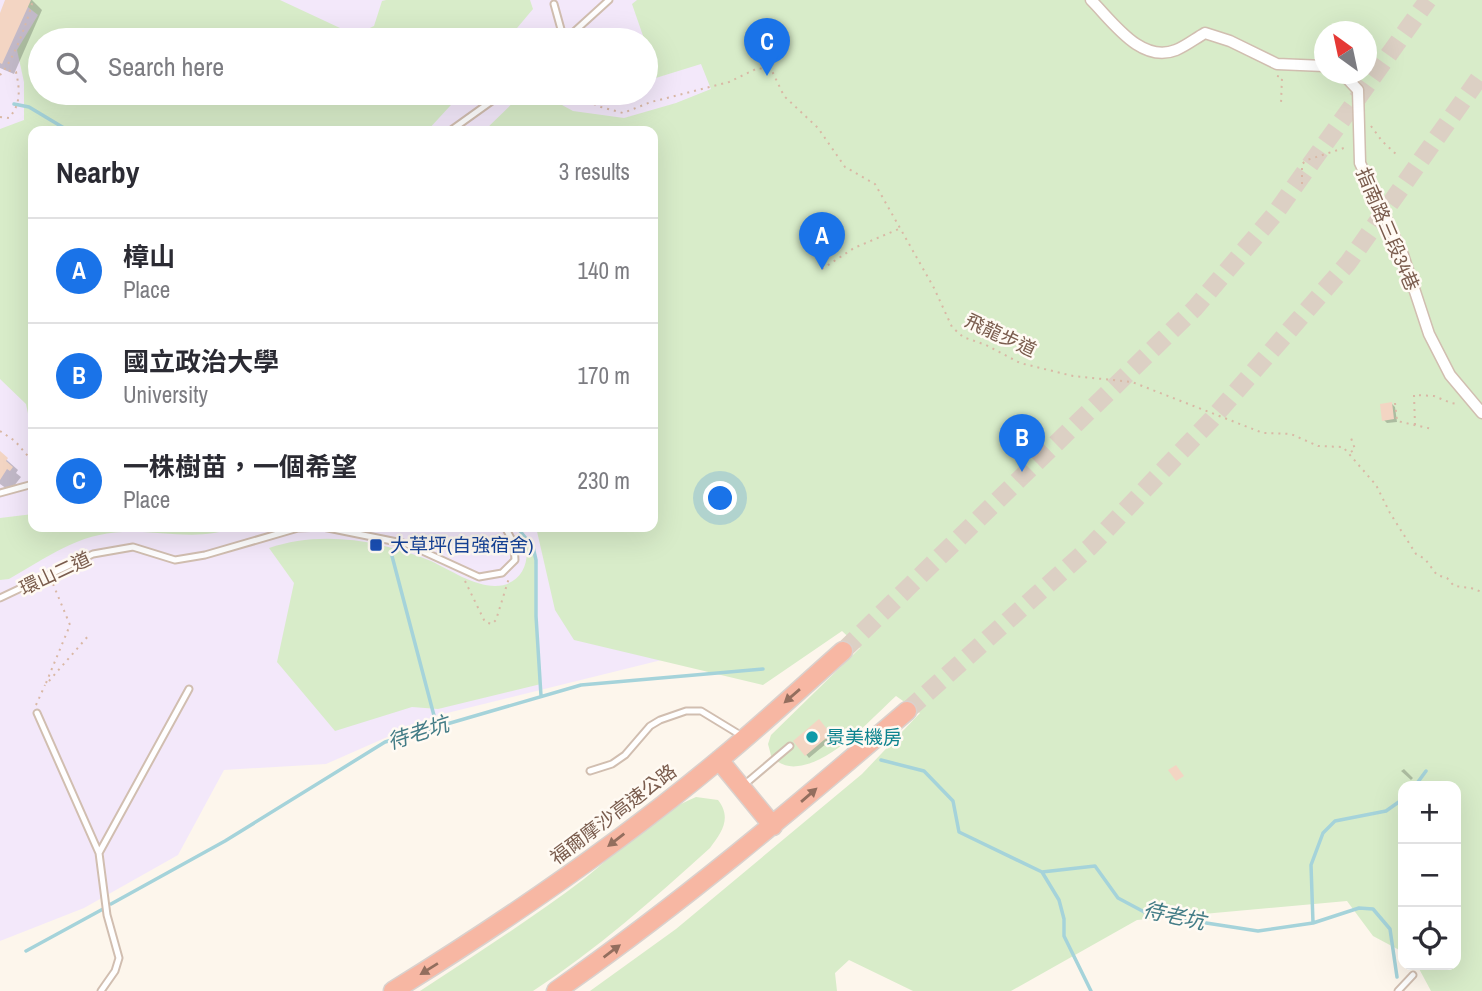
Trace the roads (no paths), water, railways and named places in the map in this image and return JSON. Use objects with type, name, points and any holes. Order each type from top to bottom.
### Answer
[{"type":"highway","name":"福爾摩沙高速公路","points":[[393,991],[463,948],[579,868],[719,760],[843,651]]},
{"type":"highway","points":[[556,991],[609,954],[773,826],[907,711]]},
{"type":"highway","points":[[719,760],[773,826]]},
{"type":"street","points":[[1091,0],[1137,45],[1156,54],[1176,50],[1205,33],[1230,41],[1282,66],[1314,66]]},
{"type":"street","name":"指南路三段34巷","points":[[1352,84],[1358,90],[1360,163],[1404,255],[1429,334],[1450,375],[1482,413]]},
{"type":"lane","points":[[578,28],[609,0]]},
{"type":"lane","points":[[554,4],[561,28]]},
{"type":"lane","points":[[457,126],[486,105]]},
{"type":"lane","points":[[0,493],[28,485]]},
{"type":"lane","name":"環山二道","points":[[0,598],[93,554],[133,547],[175,560],[205,555],[281,532]]},
{"type":"lane","name":"環山二道","points":[[350,532],[407,544],[479,577],[502,573],[515,560],[514,544],[508,532]]},
{"type":"lane","points":[[99,853],[189,689]]},
{"type":"lane","points":[[590,771],[612,764],[625,755],[650,726],[687,711],[701,711],[745,738]]},
{"type":"lane","points":[[37,713],[99,853],[107,915],[119,958],[116,971],[101,991]]},
{"type":"lane","points":[[741,787],[790,746]]},
{"type":"lane","points":[[1398,991],[1413,975]]},
{"type":"waterway","points":[[14,104],[29,107],[61,126]]},
{"type":"waterway","points":[[521,532],[533,547],[536,560],[541,696]]},
{"type":"waterway","points":[[392,556],[437,727]]},
{"type":"waterway","name":"待老坑","points":[[111,904],[225,841],[385,742],[581,685],[763,669]]},
{"type":"waterway","name":"待老坑","points":[[881,760],[924,771],[953,801],[959,832],[1042,872],[1095,866],[1118,898],[1148,914],[1258,931],[1313,923],[1359,908],[1373,909],[1390,929],[1397,977]]},
{"type":"waterway","points":[[1419,781],[1426,771]]},
{"type":"waterway","points":[[1313,923],[1311,865],[1323,833],[1335,821],[1386,811],[1398,803]]},
{"type":"waterway","points":[[1042,872],[1059,900],[1064,919],[1064,936],[1091,991]]},
{"type":"waterway","name":"待老坑","points":[[26,951],[103,909]]},
{"type":"tunnel","points":[[843,651],[1195,308],[1274,215],[1428,0]]},
{"type":"tunnel","points":[[907,711],[1090,547],[1212,419],[1348,263],[1482,74]]},
{"type":"place","name":"一株樹苗，一個希望","points":[[767,76]]},
{"type":"place","name":"樟山","points":[[822,270]]},
{"type":"place","name":"國立政治大學","points":[[1022,472]]},
{"type":"place","name":"大草坪(自強宿舍)","points":[[376,545]]},
{"type":"place","name":"景美機房","points":[[812,737]]}]
